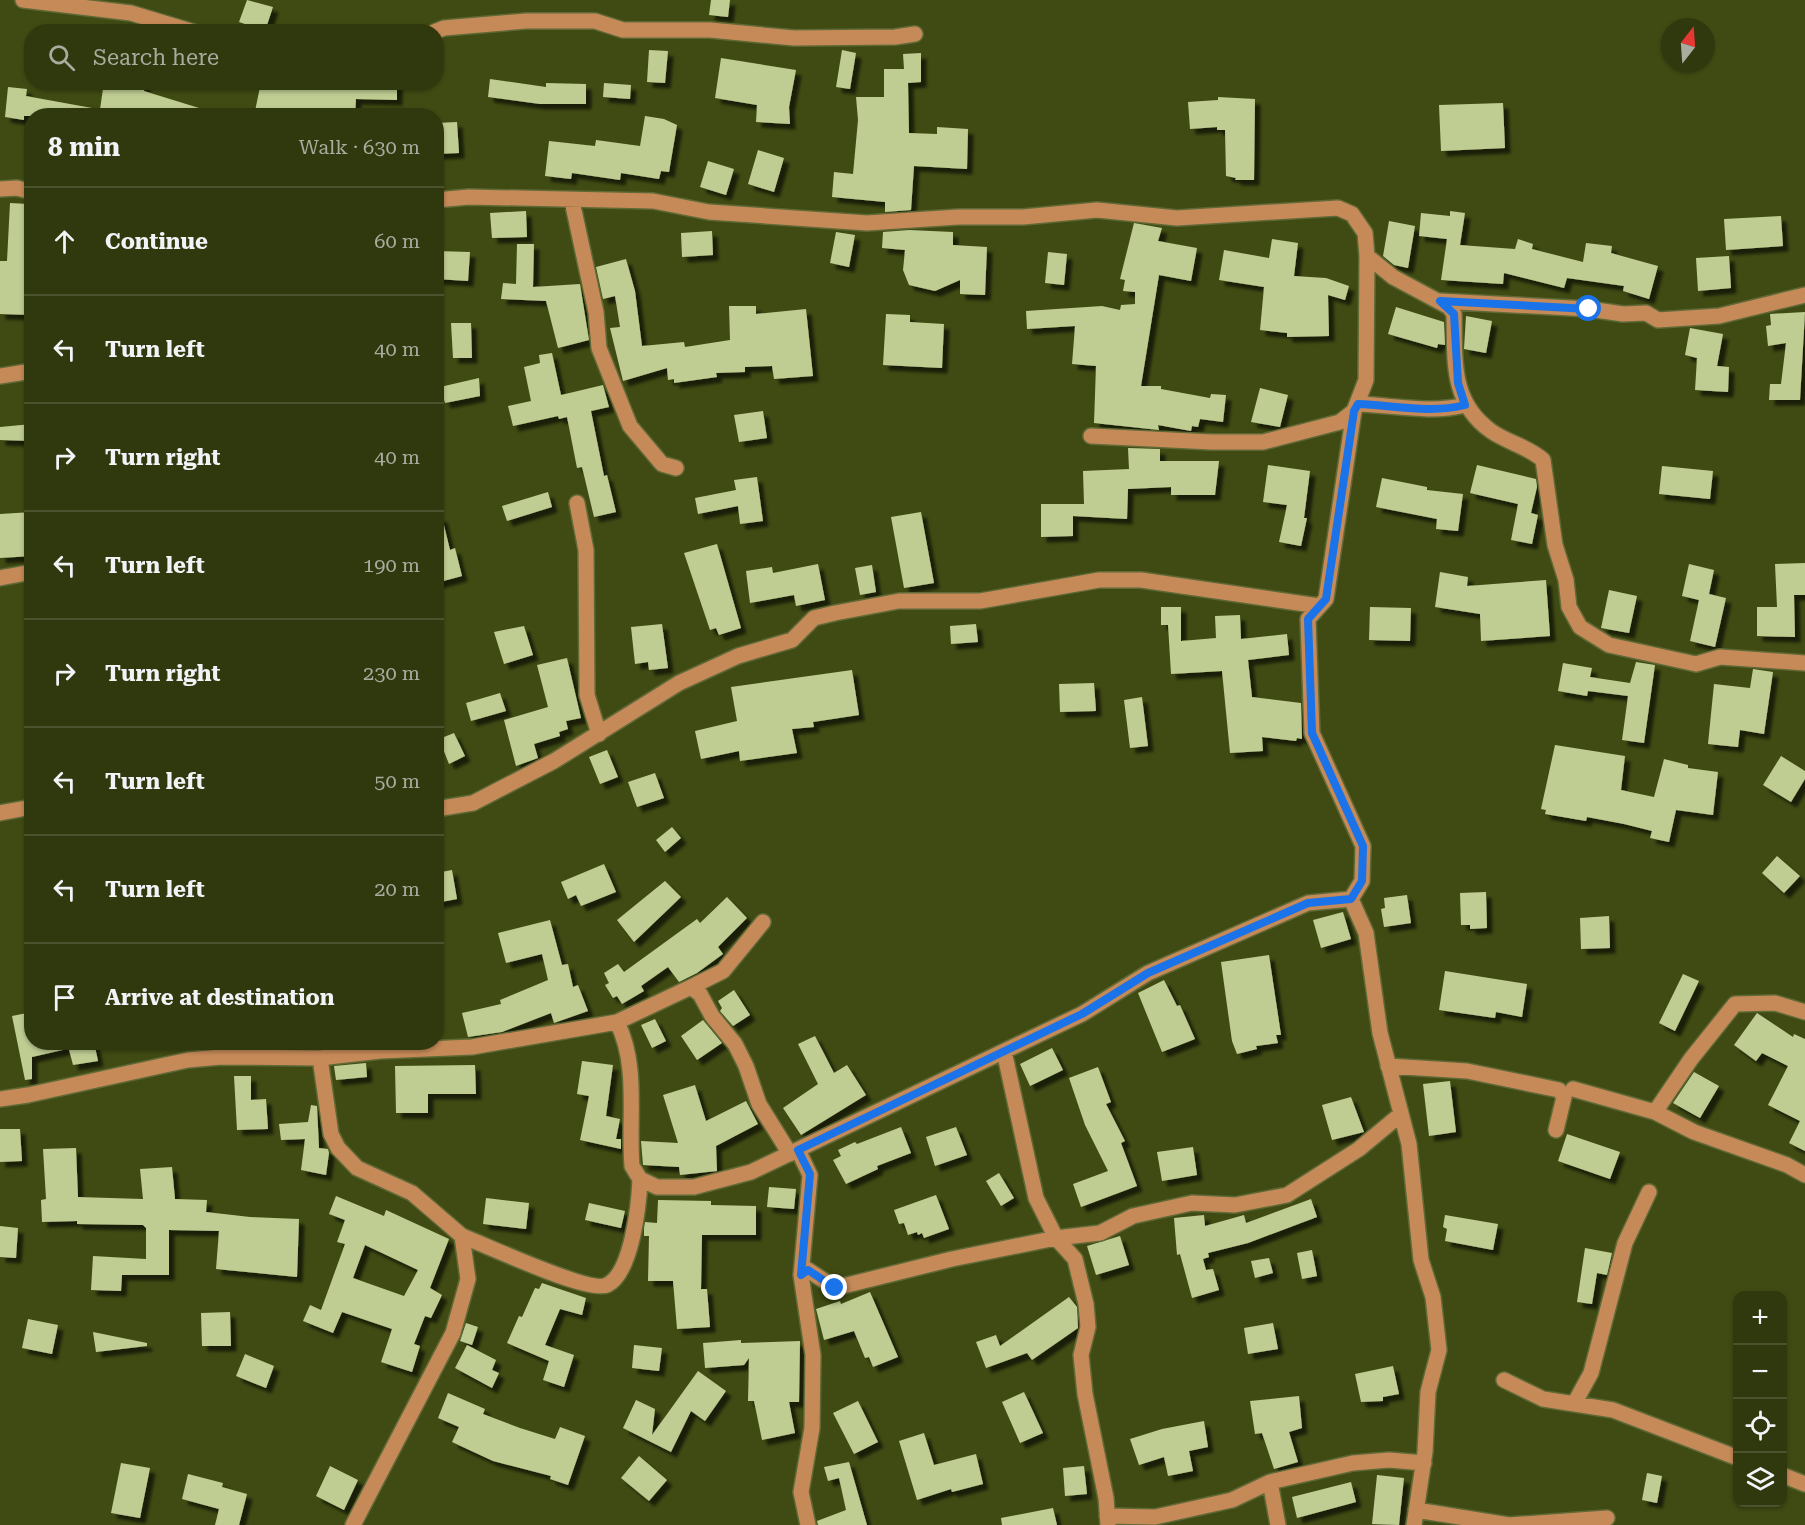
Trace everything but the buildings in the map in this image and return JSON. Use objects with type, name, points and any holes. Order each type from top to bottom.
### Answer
[{"type":"street","points":[[23,0],[131,13],[167,24]]},
{"type":"street","points":[[444,28],[526,21],[596,21],[623,30],[654,32],[710,30],[794,38],[895,38],[915,34]]},
{"type":"street","points":[[0,189],[24,190]]},
{"type":"street","points":[[444,199],[469,197],[653,201],[709,212],[867,223],[958,217],[1023,217],[1097,210],[1176,218],[1338,208],[1352,214],[1365,233],[1367,256],[1366,380],[1356,408],[1326,599],[1308,619],[1312,733],[1363,846],[1362,881],[1351,899]]},
{"type":"street","points":[[572,201],[596,312],[598,348],[630,426],[662,464],[676,468]]},
{"type":"street","points":[[1367,256],[1393,278],[1440,301],[1454,314],[1458,383],[1465,405],[1491,432],[1523,445],[1543,460],[1555,545],[1566,580],[1569,607],[1580,627],[1608,645],[1696,664],[1720,657],[1805,663]]},
{"type":"street","points":[[1440,301],[1589,309],[1623,314],[1646,313],[1658,320],[1719,316],[1805,295]]},
{"type":"street","points":[[0,376],[24,372]]},
{"type":"street","points":[[1091,435],[1211,442],[1263,442],[1340,422],[1356,408],[1395,405],[1427,410],[1465,405]]},
{"type":"street","points":[[577,503],[586,550],[587,695],[599,734]]},
{"type":"street","points":[[0,578],[24,574]]},
{"type":"street","points":[[444,808],[473,804],[554,761],[679,683],[738,656],[792,640],[814,618],[898,601],[980,601],[1090,581],[1141,580],[1319,606]]},
{"type":"street","points":[[0,813],[24,808]]},
{"type":"street","points":[[617,1022],[626,1039],[630,1071],[632,1166],[640,1179],[657,1187],[694,1187],[751,1172],[794,1152],[1082,1014],[1148,973],[1234,937],[1267,919],[1308,903],[1351,899]]},
{"type":"street","points":[[1351,899],[1366,933],[1380,1033],[1409,1144],[1420,1260],[1433,1298],[1439,1350],[1428,1392],[1424,1463],[1415,1518],[1509,1525],[1607,1518]]},
{"type":"street","points":[[444,1048],[472,1047],[617,1022],[723,971],[763,922]]},
{"type":"street","points":[[691,987],[700,994],[712,1016],[735,1044],[746,1066],[759,1104],[810,1174],[801,1275],[813,1355],[812,1428],[801,1492],[808,1525]]},
{"type":"street","points":[[1655,1112],[1691,1059],[1735,1004],[1775,1003],[1805,1012]]},
{"type":"street","points":[[0,1099],[28,1095],[188,1059],[220,1056],[320,1058],[403,1050]]},
{"type":"street","points":[[1004,1051],[1036,1198],[1056,1238],[1075,1259],[1086,1304],[1088,1327],[1081,1355],[1107,1520],[1155,1517],[1232,1500],[1270,1482],[1353,1464],[1389,1460],[1424,1463]]},
{"type":"street","points":[[320,1058],[331,1134],[338,1148],[357,1168],[412,1193],[462,1236],[577,1283],[599,1288],[609,1284],[619,1273],[628,1251],[638,1213],[640,1179]]},
{"type":"street","points":[[1388,1066],[1467,1071],[1558,1090],[1564,1097],[1556,1130]]},
{"type":"street","points":[[1573,1089],[1655,1112],[1694,1132],[1787,1165],[1805,1175]]},
{"type":"street","points":[[801,1275],[808,1270],[835,1288],[952,1259],[1056,1238],[1101,1233],[1133,1216],[1192,1203],[1235,1205],[1287,1195],[1359,1149],[1401,1114]]},
{"type":"street","points":[[1574,1404],[1592,1373],[1625,1243],[1649,1192]]},
{"type":"street","points":[[353,1525],[453,1332],[468,1279],[462,1236]]},
{"type":"street","points":[[1504,1380],[1543,1399],[1613,1410],[1733,1456]]},
{"type":"street","points":[[1787,1477],[1805,1484]]},
{"type":"street","points":[[1270,1482],[1278,1525]]},
{"type":"route","points":[[835,1288],[808,1270],[801,1275],[810,1201],[810,1174],[798,1150],[1082,1014],[1148,973],[1308,903],[1351,899],[1362,881],[1363,846],[1319,753],[1312,733],[1308,619],[1326,599],[1354,411],[1358,404],[1395,405],[1427,410],[1465,405],[1458,383],[1454,314],[1449,306],[1440,301],[1589,309]]}]
